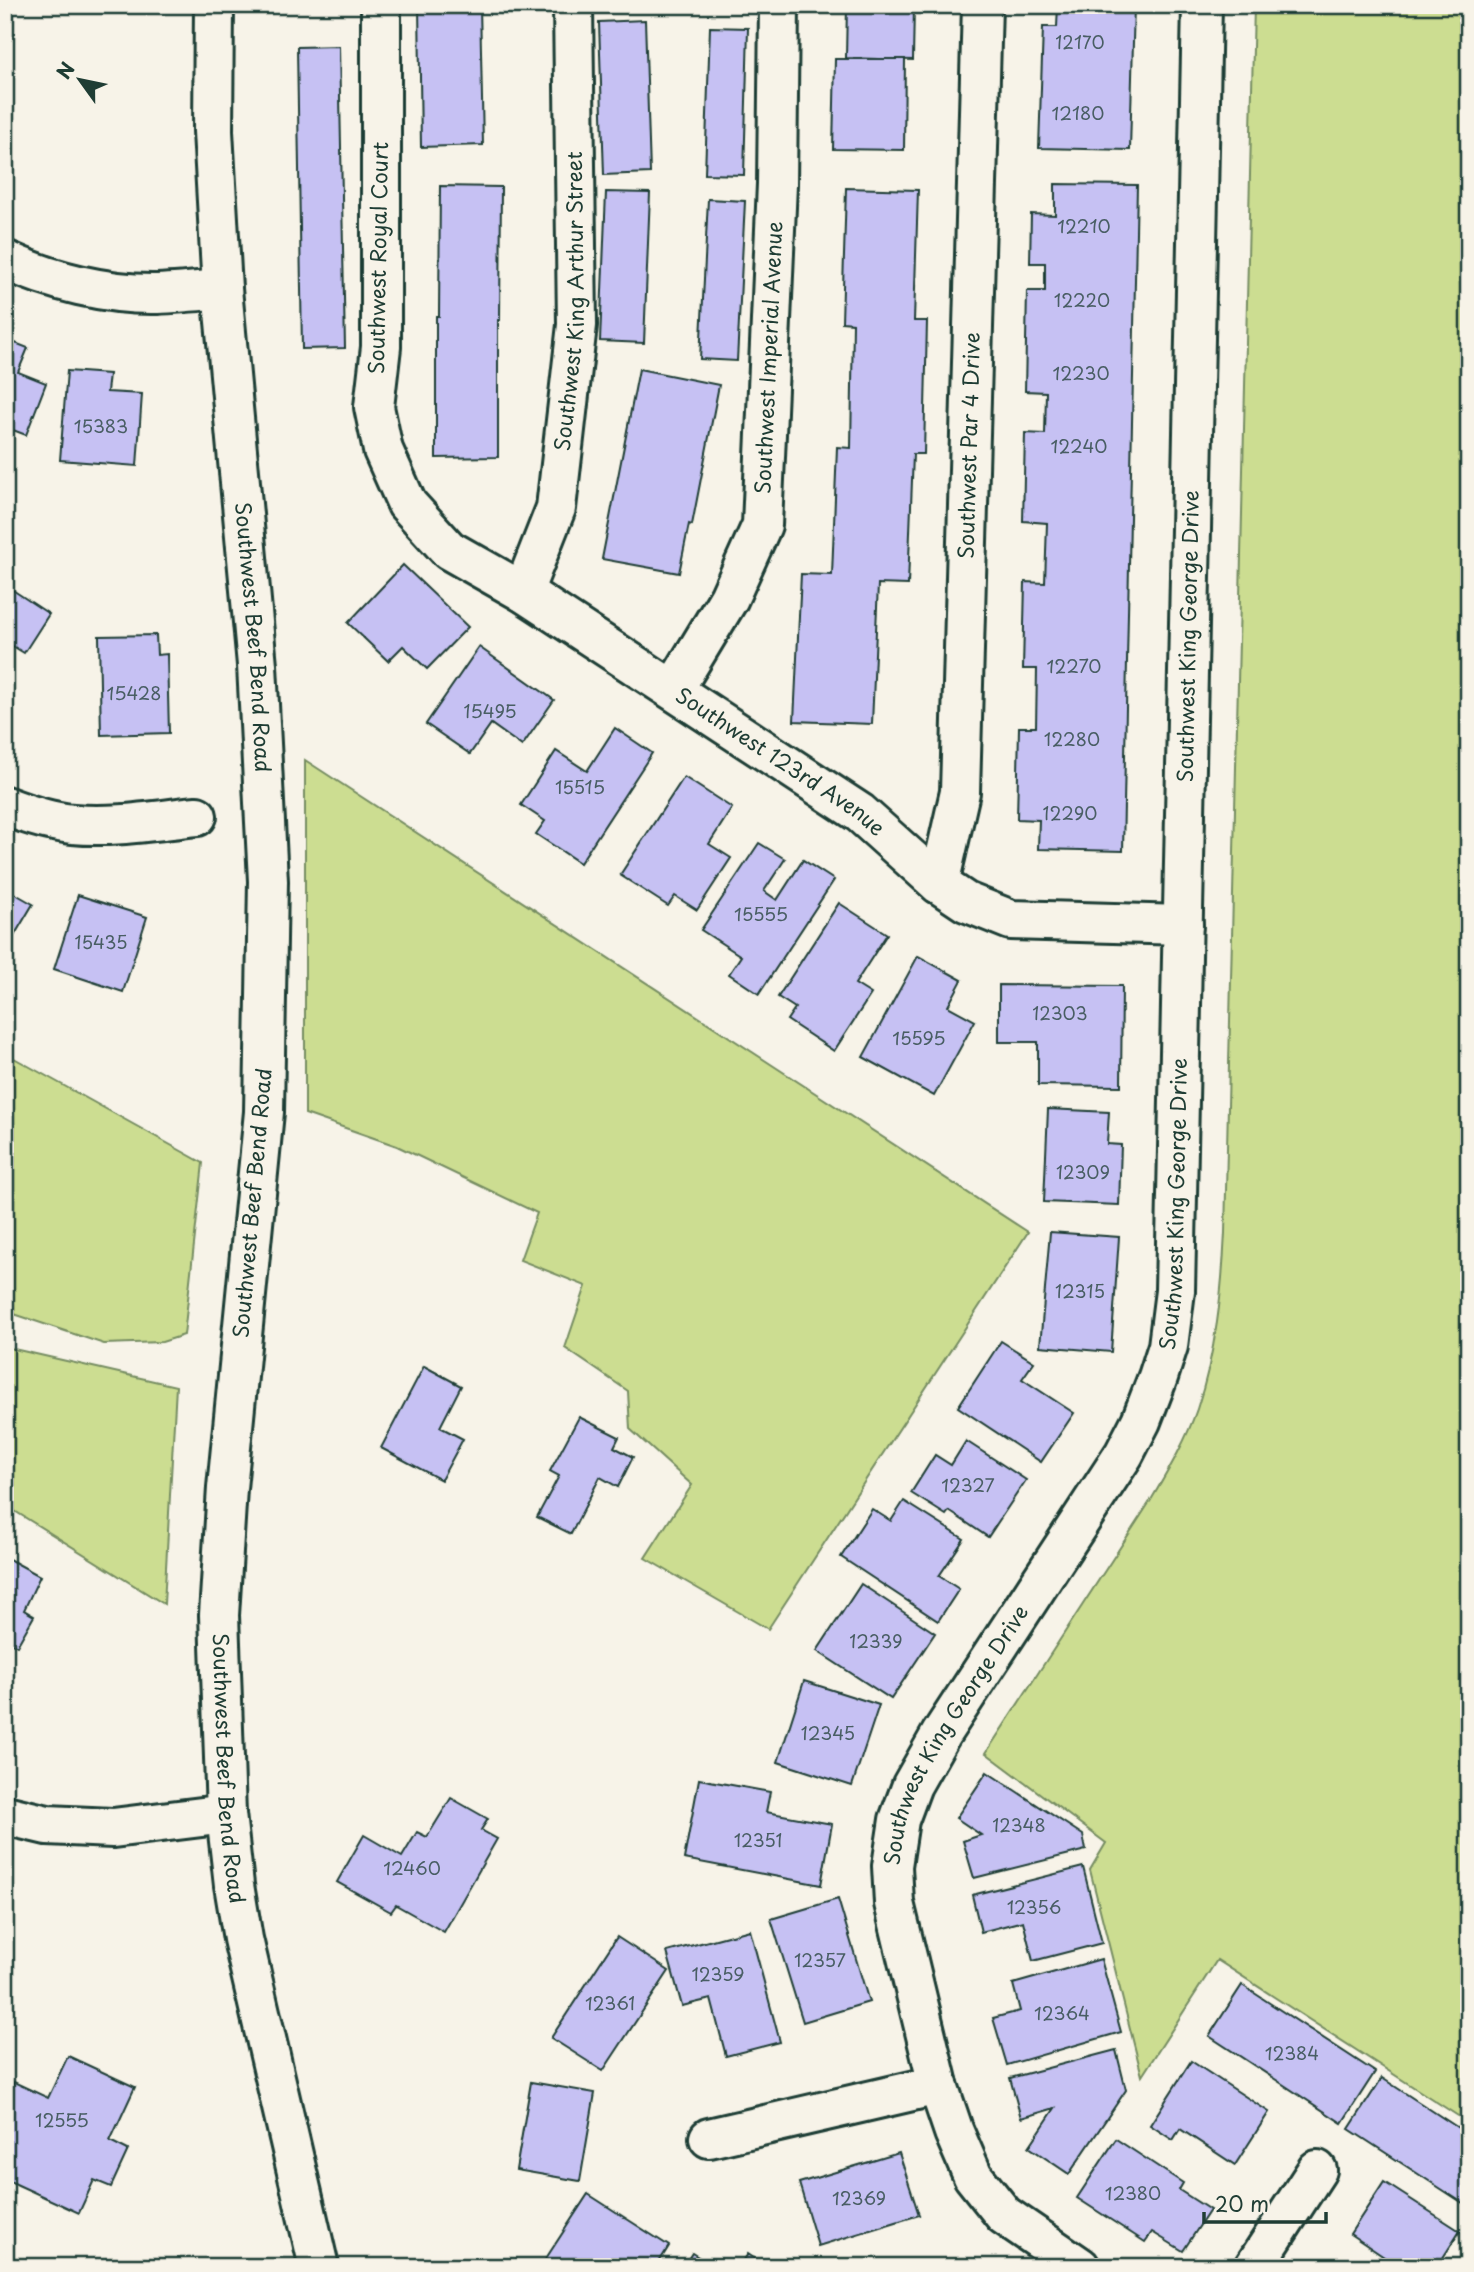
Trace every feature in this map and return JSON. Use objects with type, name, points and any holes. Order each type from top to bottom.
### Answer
[{"type":"street","name":"Southwest Beef Bend Road","points":[[214,5],[213,131],[222,289],[257,665],[268,881],[264,1112],[227,1488],[219,1615],[226,1814],[243,1939],[319,2267]]},
{"type":"street","name":"Southwest Royal Court","points":[[382,5],[381,347],[373,407],[383,450],[407,504]]},
{"type":"street","name":"Southwest King Arthur Street","points":[[523,592],[556,508],[577,325],[573,5]]},
{"type":"street","name":"Southwest Imperial Avenue","points":[[674,690],[729,598],[762,525],[776,184],[779,5]]},
{"type":"street","name":"Southwest Par 4 Drive","points":[[939,884],[960,792],[982,5]]},
{"type":"street","name":"Southwest King George Drive","points":[[1080,2267],[1004,2215],[973,2176],[938,2085],[894,1903],[892,1866],[899,1820],[912,1785],[941,1734],[1124,1454],[1141,1421],[1168,1346],[1175,1291],[1202,5]]},
{"type":"street","points":[[5,260],[27,270],[99,289],[155,294],[222,289]]},
{"type":"street","name":"Southwest 123rd Avenue","points":[[407,504],[449,550],[523,592],[860,813],[939,884],[966,902],[1011,920],[1183,925]]},
{"type":"street","points":[[5,806],[72,824],[111,824],[197,816]]},
{"type":"street","points":[[5,1815],[47,1825],[113,1828],[226,1814]]},
{"type":"street","points":[[709,2138],[938,2085]]},
{"type":"street","points":[[1254,2267],[1317,2170]]},
{"type":"green space","points":[[1254,5],[1469,5],[1469,2123],[1217,1960],[1142,2076],[1090,1870],[1106,1843],[986,1753],[1151,1500],[1176,1456],[1188,1433],[1204,1388],[1217,1322],[1225,1233]]},
{"type":"green space","points":[[305,760],[1028,1232],[768,1629],[645,1558],[692,1485],[630,1429],[628,1391],[565,1348],[586,1286],[520,1260],[537,1213],[397,1146],[305,1114]]},
{"type":"green space","points":[[5,1053],[203,1163],[184,1335],[162,1342],[104,1344],[5,1311]]},
{"type":"green space","points":[[5,1347],[176,1386],[164,1604],[5,1505]]},
{"type":"building","points":[[419,5],[480,5],[483,145],[421,147]]},
{"type":"building","points":[[847,5],[914,5],[913,60],[846,58]]},
{"type":"building","points":[[1058,5],[1134,5],[1130,150],[1039,148],[1043,27],[1057,27]]},
{"type":"building","points":[[645,20],[650,173],[604,175],[599,22]]},
{"type":"building","points":[[710,27],[748,28],[744,175],[705,174]]},
{"type":"building","points":[[339,46],[345,348],[302,349],[297,47]]},
{"type":"building","points":[[835,59],[905,59],[904,150],[833,149]]},
{"type":"building","points":[[1055,184],[1137,185],[1123,851],[1038,849],[1039,820],[1017,819],[1019,727],[1036,727],[1037,669],[1023,669],[1025,582],[1045,583],[1047,523],[1023,521],[1025,433],[1045,434],[1046,392],[1025,391],[1027,291],[1045,291],[1045,263],[1030,263],[1031,214],[1055,215]]},
{"type":"building","points":[[440,186],[501,187],[498,457],[436,458]]},
{"type":"building","points":[[846,188],[918,190],[914,321],[927,321],[924,454],[913,454],[908,585],[878,584],[872,724],[794,721],[801,574],[832,575],[837,447],[851,448],[853,323],[842,322]]},
{"type":"building","points":[[606,192],[650,193],[644,343],[600,341]]},
{"type":"building","points":[[708,199],[745,201],[737,361],[700,359]]},
{"type":"building","points":[[5,339],[28,348],[18,372],[46,383],[26,435],[5,427]]},
{"type":"building","points":[[639,369],[719,385],[692,525],[689,524],[679,573],[602,559]]},
{"type":"building","points":[[67,371],[109,374],[107,392],[142,394],[137,466],[60,460]]},
{"type":"building","points":[[403,565],[468,627],[427,669],[403,646],[388,661],[348,623]]},
{"type":"building","points":[[5,585],[49,614],[24,653],[11,645],[5,654]]},
{"type":"building","points":[[156,635],[157,655],[167,654],[169,733],[101,735],[99,636]]},
{"type":"building","points":[[479,647],[554,700],[522,746],[491,724],[470,754],[426,724]]},
{"type":"building","points":[[615,728],[652,753],[580,863],[536,834],[545,821],[521,805],[556,751],[587,771]]},
{"type":"building","points":[[684,777],[732,808],[709,844],[731,858],[697,910],[675,896],[668,906],[620,875]]},
{"type":"building","points":[[759,843],[785,859],[764,891],[777,900],[803,860],[834,880],[759,994],[729,974],[741,956],[701,930]]},
{"type":"building","points":[[5,888],[33,904],[5,951]]},
{"type":"building","points":[[78,895],[147,917],[123,992],[54,969]]},
{"type":"building","points":[[839,903],[887,934],[855,984],[871,994],[834,1051],[787,1020],[795,1008],[778,997]]},
{"type":"building","points":[[918,956],[962,980],[948,1006],[975,1021],[934,1096],[863,1057]]},
{"type":"building","points":[[999,985],[1122,986],[1121,1086],[1038,1085],[1038,1042],[999,1042]]},
{"type":"building","points":[[1048,1109],[1109,1112],[1107,1144],[1121,1145],[1119,1205],[1044,1202]]},
{"type":"building","points":[[1050,1232],[1119,1237],[1111,1352],[1040,1346]]},
{"type":"building","points":[[1001,1341],[1034,1362],[1022,1379],[1074,1413],[1041,1462],[958,1407]]},
{"type":"building","points":[[424,1366],[461,1386],[440,1427],[463,1439],[441,1480],[381,1448]]},
{"type":"building","points":[[579,1417],[619,1437],[614,1447],[633,1457],[618,1487],[600,1477],[571,1534],[537,1517],[559,1476],[550,1471]]},
{"type":"building","points":[[966,1441],[1026,1480],[988,1537],[949,1511],[946,1515],[911,1493],[935,1455],[951,1465]]},
{"type":"building","points":[[904,1501],[964,1539],[939,1576],[959,1589],[938,1621],[841,1557],[872,1509],[891,1521]]},
{"type":"building","points":[[5,1557],[40,1576],[24,1610],[34,1616],[17,1646],[5,1639]]},
{"type":"building","points":[[861,1584],[935,1633],[891,1699],[817,1651]]},
{"type":"building","points":[[804,1681],[879,1705],[852,1786],[778,1762]]},
{"type":"building","points":[[987,1772],[1083,1835],[1086,1850],[974,1878],[963,1841],[981,1835],[956,1818]]},
{"type":"building","points":[[699,1779],[770,1792],[766,1812],[832,1824],[821,1885],[684,1859]]},
{"type":"building","points":[[451,1798],[488,1819],[481,1830],[497,1839],[444,1932],[396,1905],[391,1912],[337,1882],[364,1835],[402,1857],[417,1832],[427,1837]]},
{"type":"building","points":[[1083,1867],[1102,1943],[1033,1961],[1023,1921],[981,1932],[972,1895]]},
{"type":"building","points":[[838,1899],[869,2002],[803,2022],[771,1919]]},
{"type":"building","points":[[750,1930],[780,2042],[726,2056],[711,1999],[682,2006],[667,1952]]},
{"type":"building","points":[[617,1937],[669,1971],[603,2071],[551,2038]]},
{"type":"building","points":[[1101,1959],[1121,2032],[1007,2065],[993,2018],[1020,2011],[1013,1984]]},
{"type":"building","points":[[1242,1985],[1375,2072],[1342,2123],[1209,2036]]},
{"type":"building","points":[[1116,2050],[1126,2090],[1069,2174],[1029,2147],[1055,2108],[1021,2118],[1010,2078]]},
{"type":"building","points":[[68,2056],[135,2087],[110,2141],[128,2150],[111,2187],[94,2180],[79,2213],[5,2179],[5,2100],[14,2082],[48,2098]]},
{"type":"building","points":[[1191,2061],[1269,2112],[1235,2165],[1180,2129],[1173,2140],[1150,2125]]},
{"type":"building","points":[[1382,2078],[1469,2135],[1469,2207],[1349,2129]]},
{"type":"building","points":[[531,2082],[595,2093],[580,2181],[516,2170]]},
{"type":"building","points":[[1116,2139],[1183,2183],[1179,2190],[1210,2210],[1183,2251],[1152,2232],[1145,2242],[1077,2198]]},
{"type":"building","points":[[899,2153],[919,2215],[818,2246],[799,2183]]},
{"type":"building","points":[[1384,2182],[1460,2231],[1437,2267],[1382,2267],[1387,2259],[1350,2234]]},
{"type":"building","points":[[588,2194],[669,2246],[656,2267],[541,2266]]},
{"type":"building","points":[[692,2253],[714,2267],[683,2267]]},
{"type":"building","points":[[748,2254],[767,2267],[739,2267]]}]
